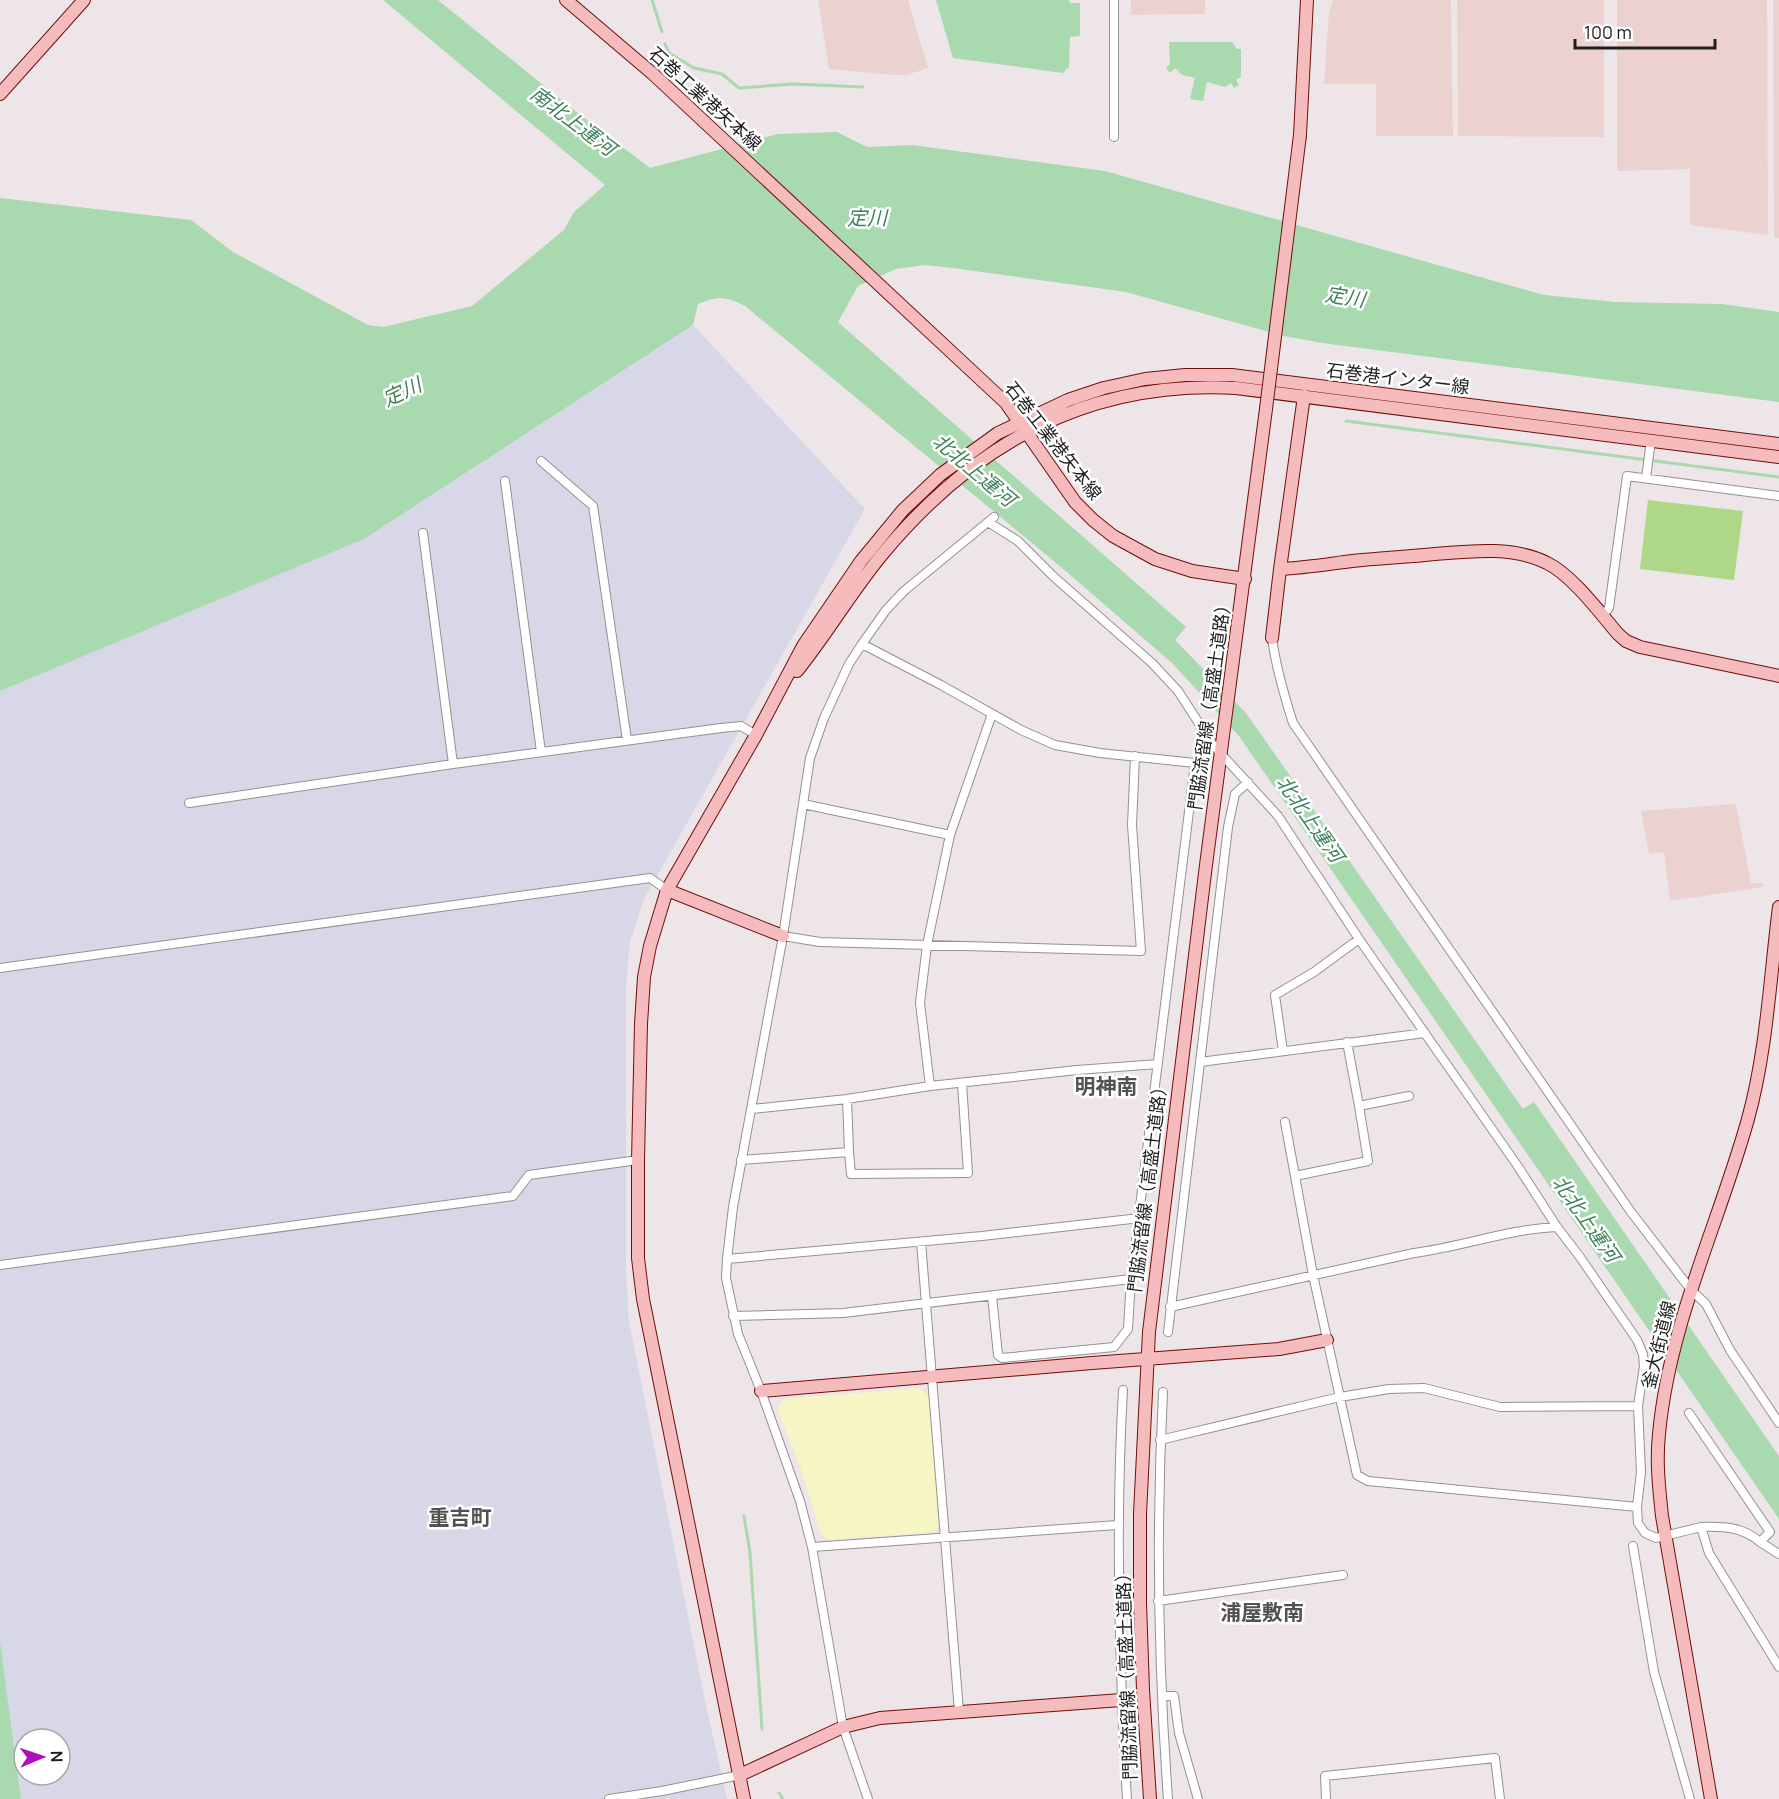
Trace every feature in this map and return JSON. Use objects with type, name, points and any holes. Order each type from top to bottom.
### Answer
[{"type":"street","points":[[3,85],[84,0]]},
{"type":"street","name":"石巻工業港矢本線","points":[[566,0],[653,74],[1006,403],[1075,502],[1093,520],[1133,548],[1174,566],[1245,579]]},
{"type":"street","points":[[1114,0],[1114,137]]},
{"type":"street","points":[[1245,579],[1300,135],[1307,0]]},
{"type":"street","name":"石巻港インター線","points":[[1023,426],[1068,400],[1104,388],[1145,379],[1208,374],[1779,444]]},
{"type":"street","name":"石巻港インター線","points":[[1023,426],[1114,398],[1148,391],[1208,386],[1304,396],[1779,457]]},
{"type":"street","points":[[1304,396],[1272,638],[1277,671],[1293,723],[1631,1212],[1691,1290],[1706,1304],[1730,1350],[1779,1423]]},
{"type":"street","points":[[746,1799],[643,1299],[638,1258],[641,1024],[644,977],[650,946],[667,890],[756,735],[803,646],[861,561],[903,510],[940,475],[986,441],[1023,426]]},
{"type":"street","points":[[779,693],[813,651],[880,558],[917,514],[1023,426]]},
{"type":"street","points":[[1646,478],[1651,440]]},
{"type":"street","points":[[541,461],[594,506],[627,740]]},
{"type":"street","points":[[1603,615],[1609,608],[1627,476],[1779,496]]},
{"type":"street","points":[[505,481],[541,752]]},
{"type":"street","points":[[868,1799],[843,1727],[812,1547],[800,1501],[733,1316],[726,1278],[727,1259],[741,1160],[783,936],[810,758],[824,718],[862,644],[886,610],[904,591],[991,519],[1152,663],[1178,691],[1213,745],[1278,816],[1359,939],[1637,1340],[1643,1354],[1644,1366],[1638,1406],[1641,1472],[1637,1507],[1638,1523],[1645,1533],[1656,1538],[1701,1527],[1729,1527],[1751,1534],[1779,1554]]},
{"type":"street","points":[[423,533],[453,764]]},
{"type":"street","points":[[1280,569],[1455,553],[1520,555],[1547,563],[1563,573],[1626,641],[1640,647],[1779,676]]},
{"type":"street","name":"門脇流留線（高盛土道路）","points":[[1150,1799],[1140,1603],[1140,1515],[1148,1359],[1163,1209],[1245,579]]},
{"type":"street","points":[[862,644],[1021,730],[1055,745],[1195,763],[1131,1279],[1128,1329],[1114,1347],[1002,1358],[998,1355],[992,1296]]},
{"type":"street","points":[[930,1086],[920,1003],[927,945],[950,835],[992,714]]},
{"type":"street","points":[[189,803],[453,764],[741,726],[756,735]]},
{"type":"street","points":[[0,968],[650,878],[667,890],[783,936],[820,942],[1141,951],[1132,825],[1135,756]]},
{"type":"street","points":[[1168,1332],[1233,802],[1235,794],[1248,782]]},
{"type":"street","points":[[803,804],[950,835]]},
{"type":"street","name":"釜大街道線","points":[[1711,1799],[1665,1537],[1658,1476],[1661,1415],[1668,1373],[1691,1290],[1748,1120],[1757,1083],[1779,907]]},
{"type":"street","points":[[1283,1050],[1275,995],[1314,972],[1359,939]]},
{"type":"street","points":[[1200,1062],[1425,1033]]},
{"type":"street","points":[[1294,1176],[1368,1161],[1347,1042]]},
{"type":"street","points":[[752,1109],[847,1099],[930,1086],[1077,1070],[1158,1064]]},
{"type":"street","points":[[847,1099],[851,1174],[968,1173],[962,1083]]},
{"type":"street","points":[[1359,1106],[1409,1096]]},
{"type":"street","points":[[1286,1122],[1313,1275],[1357,1475],[1368,1481],[1637,1507]]},
{"type":"street","points":[[741,1160],[849,1152]]},
{"type":"street","points":[[0,1265],[513,1196],[529,1175],[638,1160]]},
{"type":"street","points":[[727,1259],[921,1242],[1140,1218]]},
{"type":"street","points":[[1170,1307],[1414,1253],[1446,1249],[1532,1228],[1557,1227]]},
{"type":"street","points":[[921,1242],[959,1712]]},
{"type":"street","points":[[733,1316],[843,1313],[1131,1279]]},
{"type":"street","points":[[761,1391],[1279,1349],[1327,1340]]},
{"type":"street","points":[[1161,1440],[1340,1397],[1389,1389],[1424,1388],[1500,1407],[1638,1406]]},
{"type":"street","points":[[1123,1390],[1117,1525],[1121,1700],[1127,1799]]},
{"type":"street","points":[[1163,1392],[1158,1601],[1168,1799]]},
{"type":"street","points":[[1689,1413],[1770,1532],[1760,1542]]},
{"type":"street","points":[[812,1547],[1117,1525]]},
{"type":"street","points":[[1701,1527],[1709,1553],[1779,1667]]},
{"type":"street","points":[[1633,1546],[1654,1672],[1690,1799]]},
{"type":"street","points":[[1158,1601],[1343,1575]]},
{"type":"street","points":[[1162,1696],[1174,1696],[1179,1732],[1198,1799]]},
{"type":"street","points":[[609,1799],[663,1795],[741,1775],[843,1727],[880,1718],[1121,1700]]},
{"type":"street","points":[[1326,1799],[1325,1776],[1495,1758],[1500,1799]]},
{"type":"shaded area","points":[[818,0],[908,0],[928,68],[907,75],[829,69]]},
{"type":"shaded area","points":[[1131,0],[1205,0],[1205,14],[1131,15]]},
{"type":"shaded area","points":[[1333,0],[1451,0],[1453,136],[1376,136],[1376,84],[1324,84],[1329,12]]},
{"type":"shaded area","points":[[1457,0],[1604,0],[1604,137],[1458,136]]},
{"type":"shaded area","points":[[1617,0],[1767,0],[1768,235],[1690,225],[1690,169],[1617,171]]},
{"type":"shaded area","points":[[1773,0],[1779,0],[1779,238],[1774,238]]},
{"type":"shaded area","points":[[693,325],[865,509],[644,899],[630,942],[626,987],[626,1269],[629,1322],[704,1696],[727,1799],[21,1799],[19,1787],[72,1787],[72,1727],[12,1727],[12,1731],[0,1640],[0,691],[364,539]]},
{"type":"shaded area","points":[[1648,500],[1743,511],[1734,580],[1640,569]]},
{"type":"shaded area","points":[[1736,804],[1751,883],[1762,883],[1764,887],[1670,901],[1664,852],[1649,854],[1641,811]]},
{"type":"shaded area","points":[[920,1388],[929,1397],[939,1526],[934,1532],[829,1540],[821,1534],[801,1469],[777,1409],[784,1399]]},
{"type":"water","points":[[383,0],[438,0],[650,168],[778,134],[837,132],[867,147],[912,145],[1105,171],[1544,295],[1615,302],[1722,304],[1779,312],[1779,402],[1322,343],[1284,336],[1126,292],[925,265],[896,269],[858,286],[838,322],[1186,627],[1175,640],[1246,713],[1523,1109],[1534,1102],[1779,1456],[1779,1519],[1239,736],[1172,663],[1061,567],[745,306],[722,298],[698,304],[693,325],[364,539],[0,691],[0,198],[191,220],[233,252],[368,325],[383,327],[472,306],[564,230],[574,212],[605,185]]},
{"type":"water","points":[[936,0],[1069,0],[1070,3],[1080,3],[1080,36],[1070,37],[1069,67],[1063,73],[953,58]]},
{"type":"water","points":[[1169,42],[1232,42],[1237,49],[1241,49],[1241,77],[1236,80],[1239,85],[1234,88],[1231,83],[1225,87],[1207,82],[1203,101],[1190,99],[1195,78],[1182,75],[1175,68],[1170,73],[1166,68],[1170,64]]},
{"type":"water","points":[[0,1641],[12,1731],[12,1787],[19,1787],[21,1799],[0,1799]]},
{"type":"waterway","points":[[652,0],[662,32]]},
{"type":"waterway","points":[[665,44],[669,53],[694,68],[722,74],[739,88],[793,84],[863,87]]},
{"type":"waterway","points":[[1346,421],[1779,477]]},
{"type":"waterway","points":[[744,1516],[750,1553],[762,1729]]},
{"type":"waterway","points":[[779,1793],[783,1799]]},
{"type":"district","name":"明神南","points":[[1106,1087]]},
{"type":"district","name":"重吉町","points":[[460,1518]]},
{"type":"district","name":"浦屋敷南","points":[[1262,1613]]},
{"type":"water label","name":"南北上運河","points":[[573,121]]},
{"type":"water label","name":"定川","points":[[867,218]]},
{"type":"water label","name":"定川","points":[[1345,297]]},
{"type":"water label","name":"定川","points":[[402,392]]},
{"type":"water label","name":"北北上運河","points":[[974,470]]},
{"type":"water label","name":"北北上運河","points":[[1310,819]]},
{"type":"water label","name":"北北上運河","points":[[1586,1219]]}]
